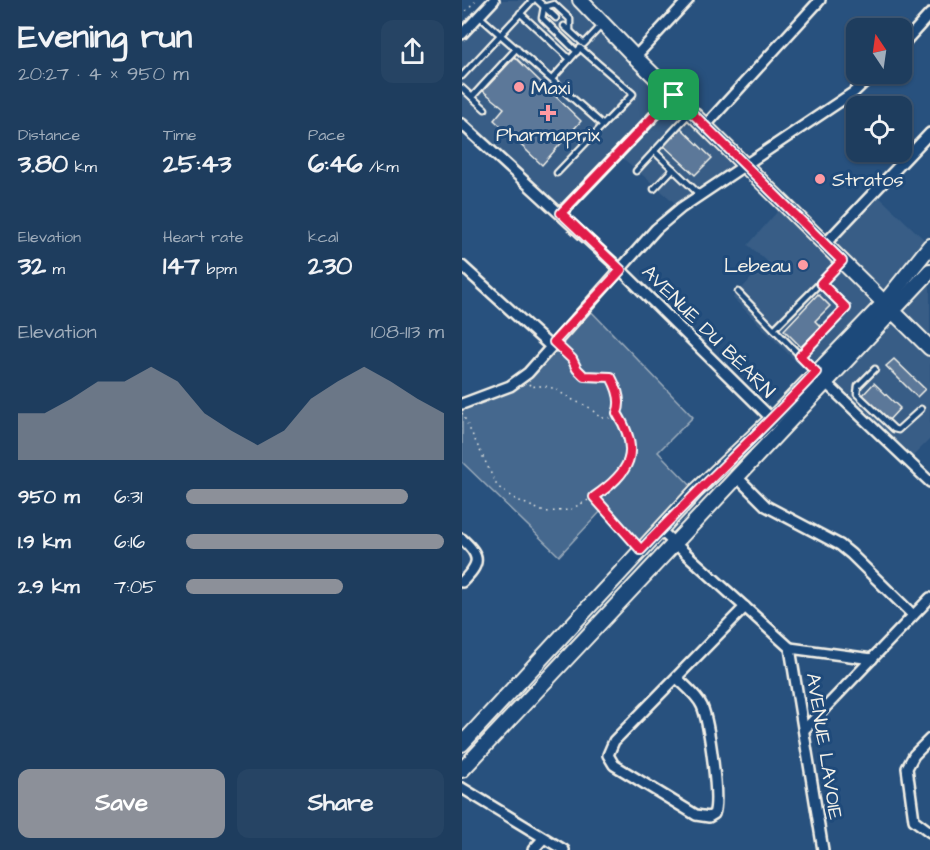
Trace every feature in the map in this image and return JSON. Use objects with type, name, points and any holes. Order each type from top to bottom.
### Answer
[{"type":"street","points":[[462,34],[494,0]]},
{"type":"street","points":[[580,0],[930,348]]},
{"type":"street","points":[[635,57],[688,0]]},
{"type":"street","points":[[705,126],[820,0]]},
{"type":"street","points":[[912,34],[930,14]]},
{"type":"street","points":[[462,404],[510,386],[523,376],[656,229],[681,208],[854,92],[862,84]]},
{"type":"street","points":[[561,213],[674,95]]},
{"type":"street","name":"AVENUE DU BÉARN","points":[[462,124],[561,213],[772,418]]},
{"type":"street","points":[[825,244],[930,133]]},
{"type":"street","points":[[889,306],[930,246]]},
{"type":"street","points":[[462,266],[552,344]]},
{"type":"street","points":[[462,770],[736,476],[821,377],[889,306],[930,271]]},
{"type":"street","points":[[462,744],[696,491],[772,418],[821,377]]},
{"type":"street","points":[[821,377],[930,482]]},
{"type":"street","points":[[736,476],[766,506],[840,545],[913,615]]},
{"type":"street","points":[[660,530],[790,648]]},
{"type":"street","points":[[462,539],[473,550],[477,563],[475,569],[462,582]]},
{"type":"street","points":[[804,730],[930,598]]},
{"type":"street","points":[[677,678],[699,700],[707,721],[717,800],[714,814],[709,817],[696,815],[614,765],[608,755],[614,741],[745,607]]},
{"type":"street","name":"AVENUE LAVOIE","points":[[823,850],[790,648],[872,659]]},
{"type":"street","points":[[930,739],[914,755],[907,768],[914,820],[930,832]]},
{"type":"street","points":[[462,788],[564,850]]},
{"type":"street","points":[[533,850],[543,839]]},
{"type":"lane","points":[[462,76],[520,13],[535,0],[556,18]]},
{"type":"lane","points":[[544,7],[554,4],[570,19],[570,31]]},
{"type":"lane","points":[[544,7],[542,18],[581,48],[633,94],[557,173]]},
{"type":"lane","points":[[520,13],[570,59]]},
{"type":"lane","points":[[479,15],[603,125]]},
{"type":"lane","points":[[552,79],[603,24]]},
{"type":"lane","points":[[564,26],[581,48]]},
{"type":"lane","points":[[472,97],[517,48]]},
{"type":"lane","points":[[462,88],[485,109]]},
{"type":"lane","points":[[636,171],[691,112]]},
{"type":"lane","points":[[654,151],[700,195]]},
{"type":"lane","points":[[654,189],[673,169]]},
{"type":"lane","points":[[774,329],[842,261]]},
{"type":"lane","points":[[800,356],[846,308],[821,283]]},
{"type":"lane","points":[[738,292],[821,377]]},
{"type":"lane","points":[[875,369],[858,387],[857,394],[894,429],[898,429],[921,409]]},
{"type":"path","points":[[462,15],[476,0]]},
{"type":"path","points":[[523,376],[531,387],[543,385],[553,387],[590,408],[598,416],[606,419],[617,413],[619,399],[611,377],[584,376],[572,359],[552,344]]},
{"type":"path","points":[[462,413],[497,486],[513,498],[544,512],[569,510],[594,497],[611,485],[628,464],[632,443],[617,413]]},
{"type":"path","points":[[594,497],[641,550]]},
{"type":"shaded area","points":[[494,0],[580,0],[745,165],[681,208],[618,154],[561,213],[462,124],[462,34]]},
{"type":"shaded area","points":[[874,192],[930,245],[811,377],[733,298],[767,261],[748,245],[784,204],[825,244]]},
{"type":"shaded area","points":[[930,271],[930,439],[908,461],[825,382]]},
{"type":"shaded area","points":[[586,306],[693,417],[658,452],[696,491],[640,551],[601,511],[559,556],[462,462],[462,404],[527,373]]},
{"type":"building","points":[[515,57],[581,121],[542,165],[494,120],[504,108],[483,91]]},
{"type":"building","points":[[679,126],[712,158],[695,175],[662,144]]},
{"type":"building","points":[[818,294],[830,306],[815,321],[821,327],[801,347],[784,330]]},
{"type":"building","points":[[894,359],[925,389],[917,397],[886,366]]},
{"type":"building","points":[[874,383],[900,408],[888,421],[862,396]]},
{"type":"place","name":"Maxi","points":[[519,87]]},
{"type":"place","name":"Pharmaprix","points":[[548,113]]},
{"type":"place","name":"Stratos","points":[[820,179]]},
{"type":"place","name":"Lebeau","points":[[803,265]]},
{"type":"route","points":[[674,95],[842,261],[821,283],[846,308],[800,356],[816,372],[696,491],[641,550],[594,497],[611,485],[628,464],[632,443],[617,413],[619,399],[615,384],[611,377],[584,376],[572,359],[554,342],[621,270],[561,213],[674,95]]}]
